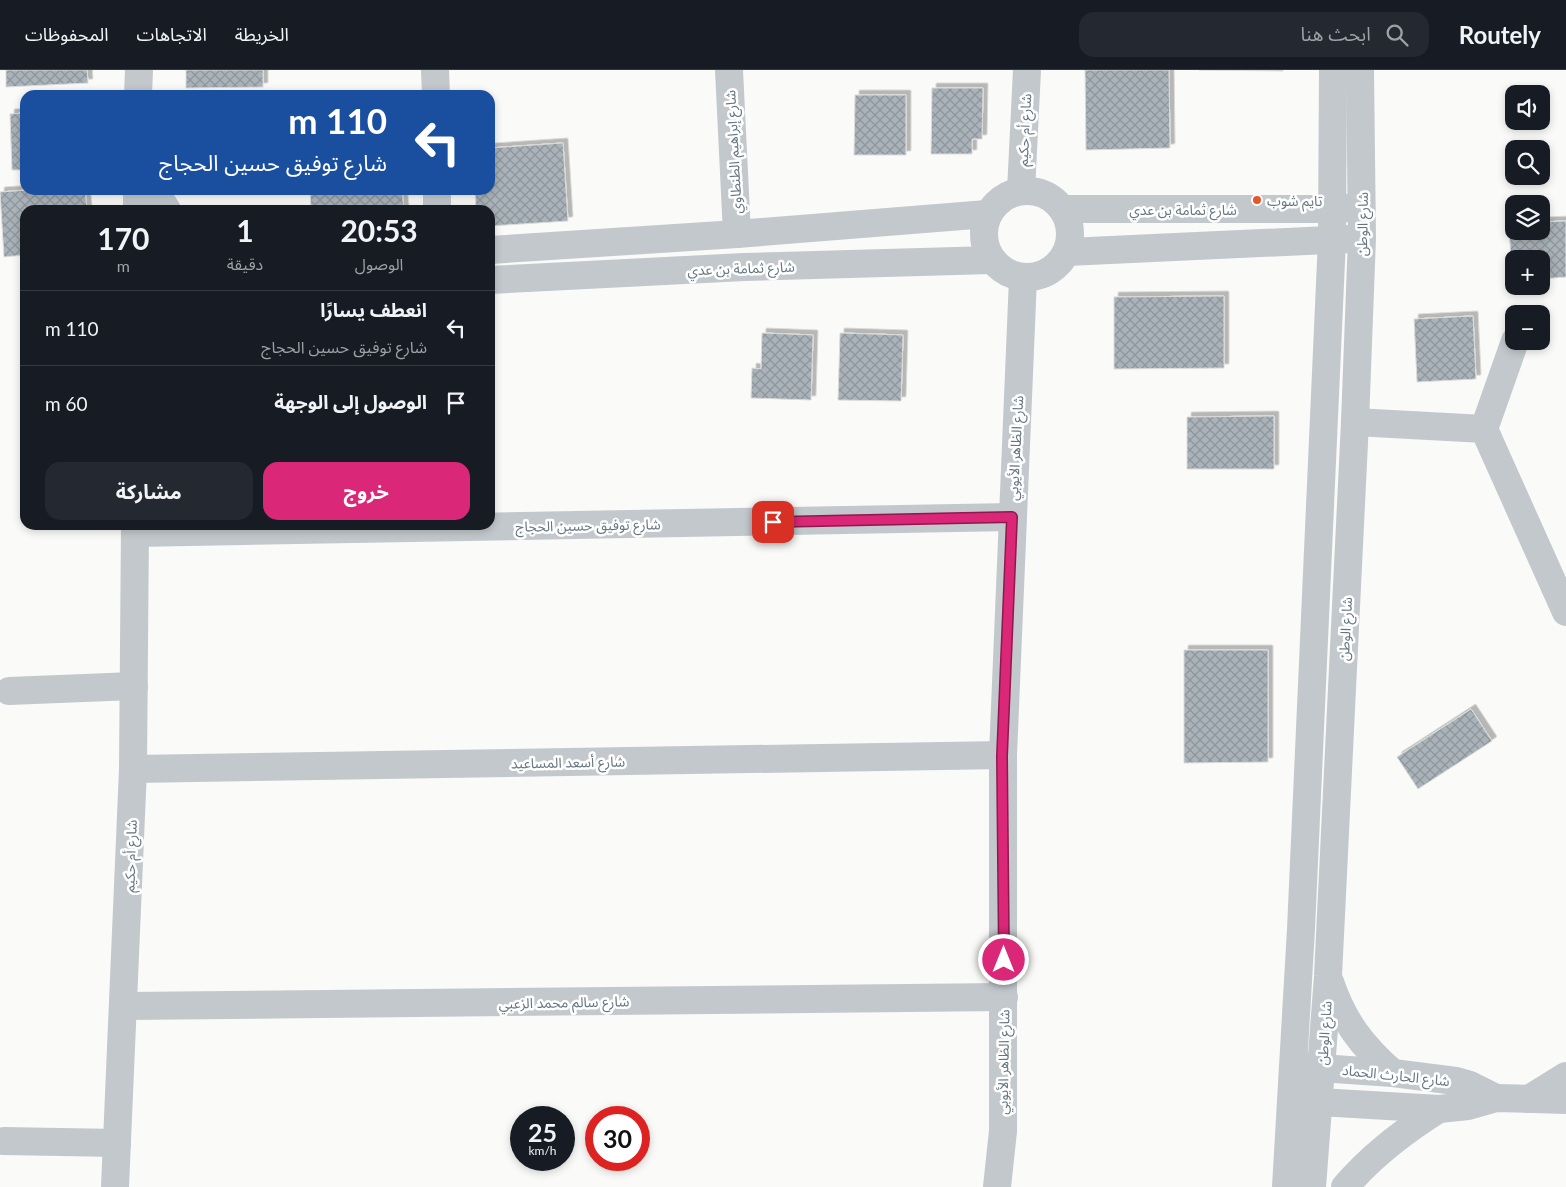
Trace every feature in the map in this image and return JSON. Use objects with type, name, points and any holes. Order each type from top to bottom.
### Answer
[{"type":"street","points":[[138,90],[139,70]]},
{"type":"street","points":[[435,70],[436,90]]},
{"type":"street","name":"شارع إبراهيم الطنطاوي","points":[[729,70],[737,234]]},
{"type":"street","name":"شارع أم حكيم","points":[[1021,191],[1027,70]]},
{"type":"street","points":[[1286,1187],[1302,909],[1332,239],[1332,70]]},
{"type":"street","name":"شارع الوطن","points":[[1312,1187],[1328,976],[1355,422],[1363,207],[1360,70]]},
{"type":"street","points":[[1021,191],[1037,191],[1051,198],[1063,209],[1068,220],[1070,241],[1067,252],[1056,266],[1041,276],[1023,278],[1005,273],[991,260],[984,246],[983,230],[987,214],[996,203],[1007,195],[1021,191]]},
{"type":"street","name":"شارع ثمامة بن عدي","points":[[1063,209],[1332,209],[1363,207]]},
{"type":"street","points":[[495,250],[737,234],[987,214]]},
{"type":"street","points":[[1067,252],[1362,238]]},
{"type":"street","name":"شارع ثمامة بن عدي","points":[[495,280],[744,267],[991,260]]},
{"type":"street","name":"شارع الظاهر الأيوبي","points":[[997,1187],[1003,1131],[1002,756],[1023,278]]},
{"type":"street","points":[[1512,350],[1484,429],[1566,612]]},
{"type":"street","points":[[1355,422],[1484,429]]},
{"type":"street","name":"شارع توفيق حسين الحجاج","points":[[495,524],[1012,517]]},
{"type":"street","name":"شارع أم حكيم","points":[[115,1187],[133,769],[135,530]]},
{"type":"street","points":[[9,692],[134,686]]},
{"type":"street","name":"شارع أسعد المساعيد","points":[[133,769],[1002,756]]},
{"type":"street","points":[[1328,976],[1346,1020],[1359,1040],[1375,1058],[1393,1073]]},
{"type":"street","name":"شارع سالم محمد الزعبي","points":[[124,1006],[1004,998]]},
{"type":"street","name":"شارع الحارث الحماد","points":[[1292,1066],[1393,1073],[1456,1081],[1470,1084],[1496,1098]]},
{"type":"street","points":[[1528,1099],[1566,1076]]},
{"type":"street","name":"شارع الحارث الحماد","points":[[1290,1101],[1439,1109],[1468,1106],[1496,1098],[1566,1100]]},
{"type":"street","points":[[1345,1187],[1381,1150],[1409,1128],[1439,1109]]},
{"type":"street","points":[[4,1141],[118,1143]]},
{"type":"building","points":[[6,70],[87,70],[88,83],[6,87]]},
{"type":"building","points":[[186,70],[263,70],[263,87],[186,88]]},
{"type":"building","points":[[1085,70],[1169,70],[1170,148],[1086,150]]},
{"type":"building","points":[[1199,70],[1283,70],[1283,71]]},
{"type":"building","points":[[932,88],[983,88],[982,139],[972,139],[972,154],[931,154]]},
{"type":"building","points":[[855,95],[906,95],[906,155],[854,155]]},
{"type":"building","points":[[20,113],[20,170],[12,170],[10,114]]},
{"type":"building","points":[[563,143],[568,221],[495,226],[495,205],[476,205],[475,195],[495,195],[495,148]]},
{"type":"building","points":[[20,191],[20,195],[86,195],[86,205],[20,205],[20,255],[4,257],[0,192]]},
{"type":"building","points":[[310,195],[402,195],[404,205],[311,205]]},
{"type":"building","points":[[1566,221],[1566,277],[1550,278],[1550,250],[1510,250],[1510,240],[1550,240],[1550,222]]},
{"type":"building","points":[[1224,296],[1224,368],[1114,369],[1114,297]]},
{"type":"building","points":[[1473,316],[1476,379],[1417,382],[1414,319]]},
{"type":"building","points":[[762,333],[813,335],[811,400],[751,398],[752,368],[761,369]]},
{"type":"building","points":[[840,333],[903,335],[901,401],[838,400]]},
{"type":"building","points":[[1274,416],[1274,469],[1187,469],[1187,417]]},
{"type":"building","points":[[1184,650],[1268,650],[1268,762],[1184,763]]},
{"type":"building","points":[[1471,709],[1492,741],[1418,789],[1397,757]]},
{"type":"place","name":"تايم شوب","points":[[1257,200]]},
{"type":"route","points":[[773,522],[1012,517],[1002,756],[1004,960]]}]
